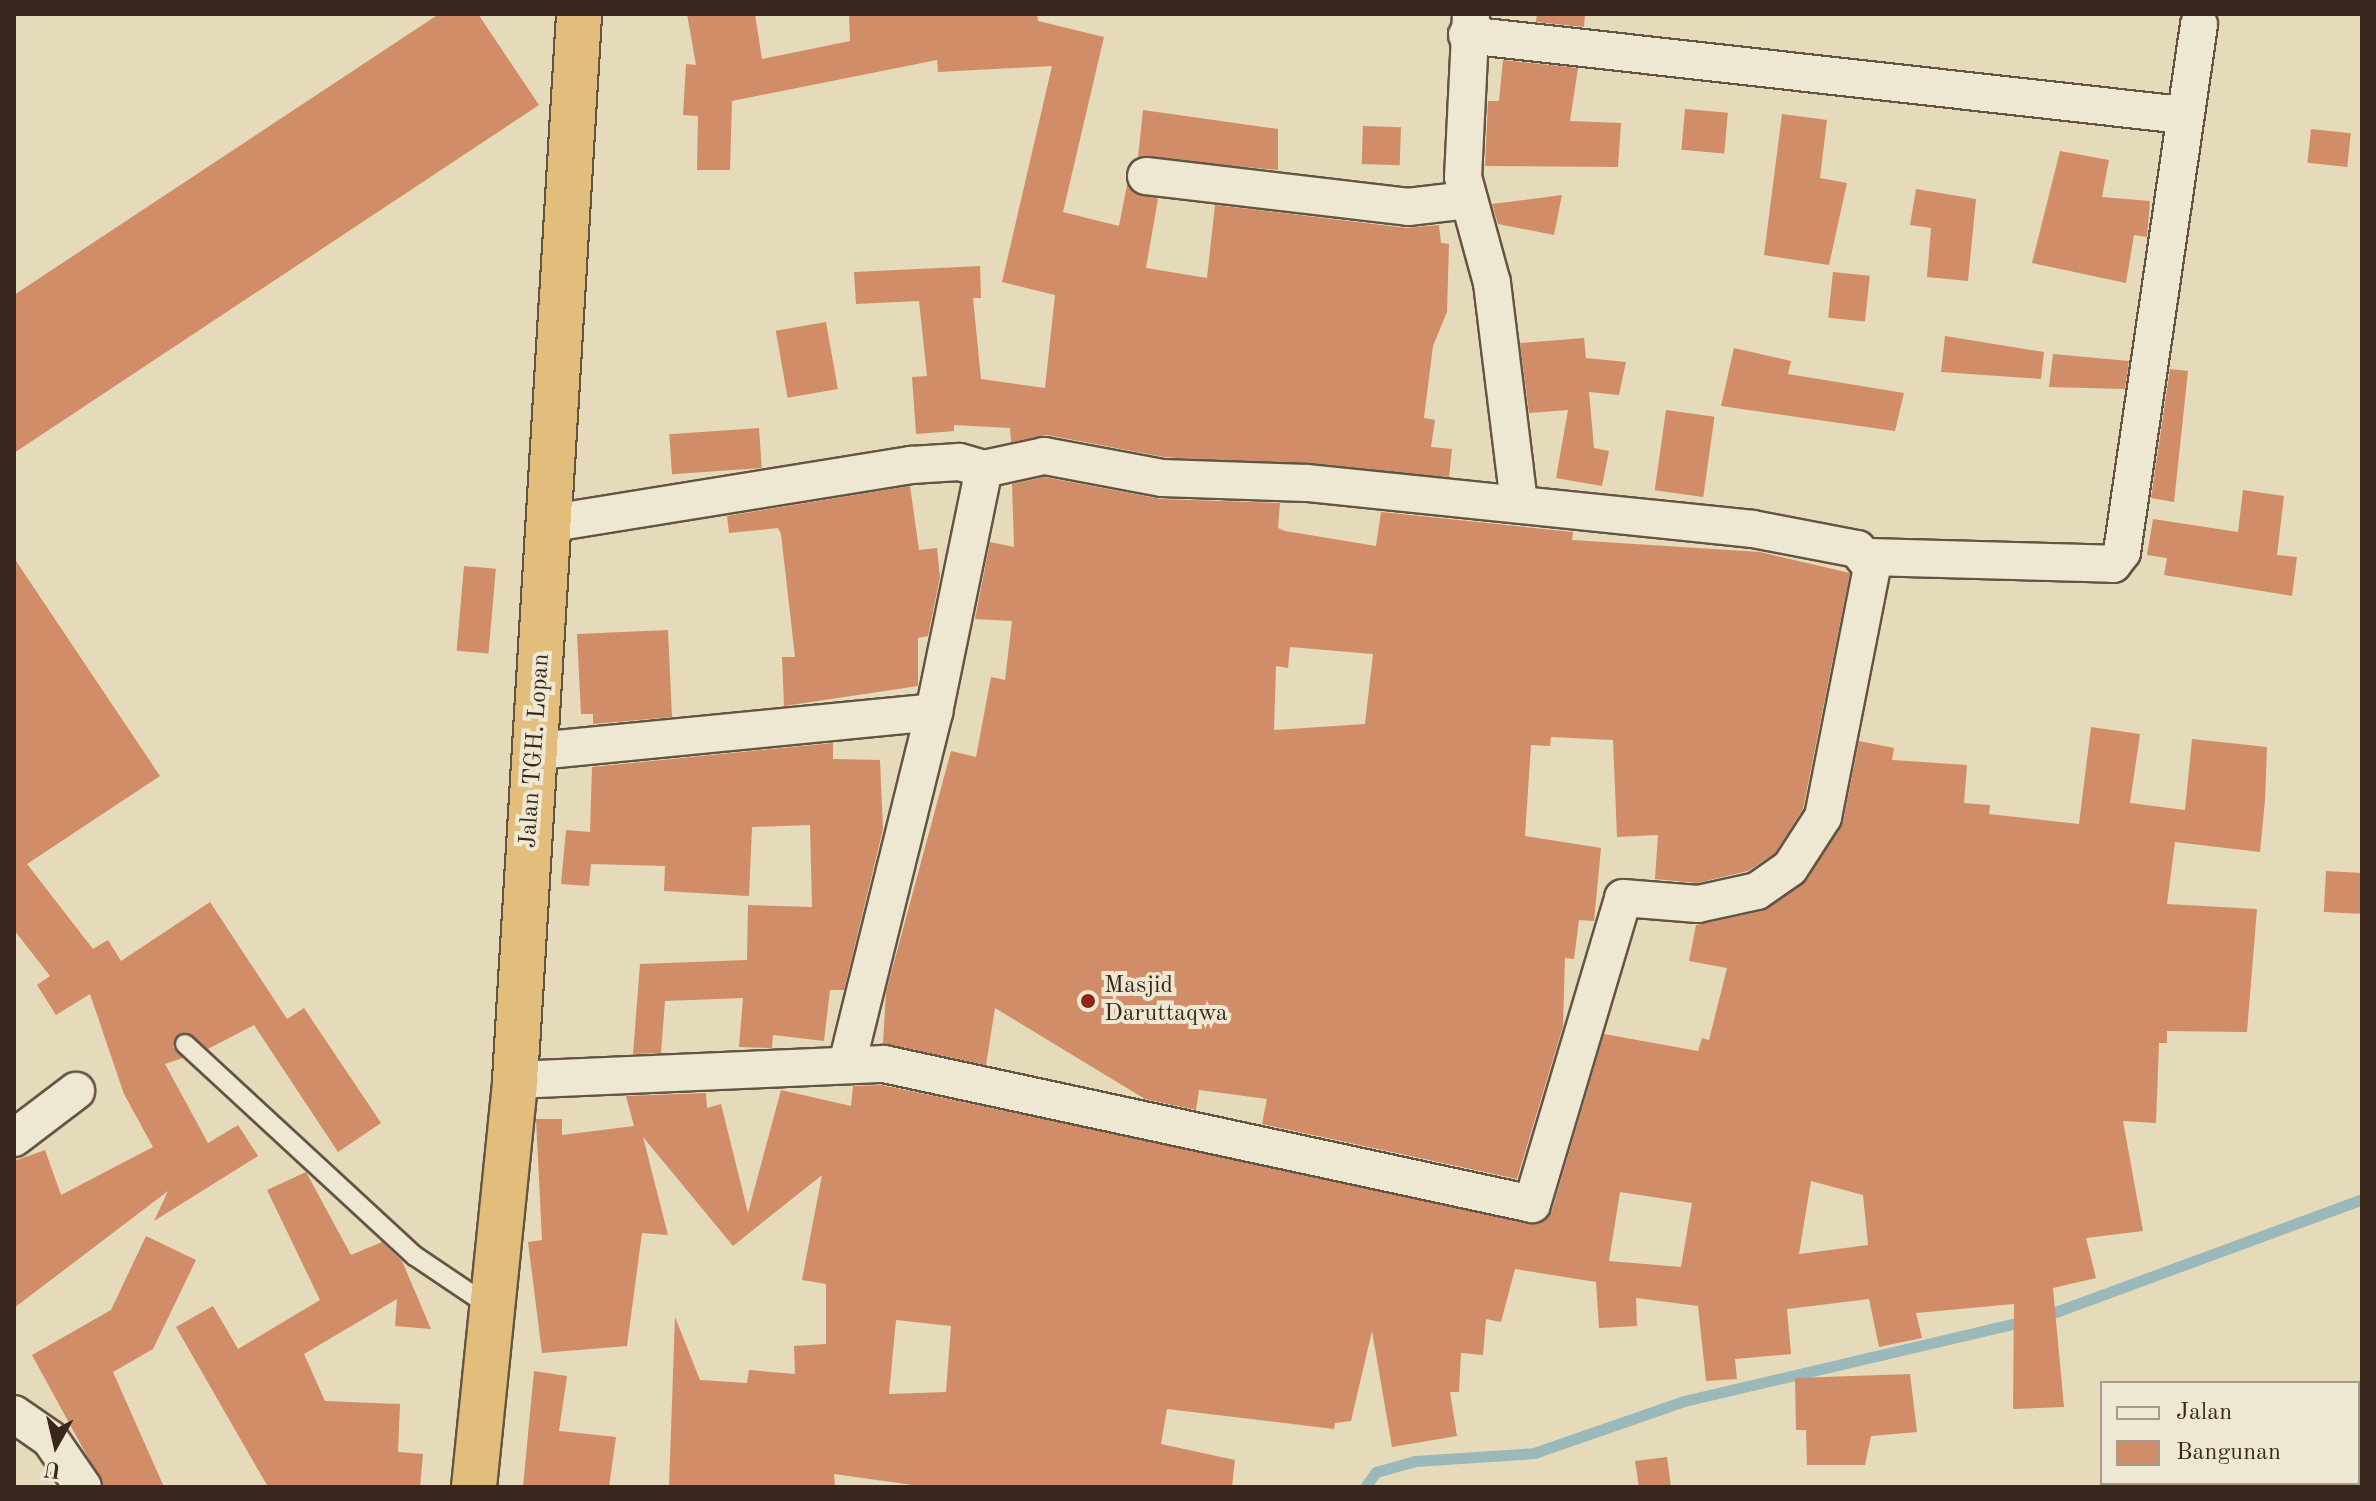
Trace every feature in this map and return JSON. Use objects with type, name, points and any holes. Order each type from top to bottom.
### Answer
[{"type":"highway","name":"Jalan TGH. Lopan","points":[[474,1487],[515,1080],[552,523],[579,14]]},
{"type":"street","points":[[1519,504],[1492,283],[1468,200],[1469,24],[2183,115]]},
{"type":"street","points":[[552,523],[911,465],[984,469],[1044,456],[1162,478],[1519,504],[1753,529],[1869,557],[2113,564],[2122,552],[2183,115],[2199,25]]},
{"type":"street","points":[[1146,176],[1408,207],[1468,200]]},
{"type":"street","points":[[847,1064],[934,712],[984,469]]},
{"type":"street","points":[[515,1080],[847,1064],[914,1070],[1532,1204],[1623,898],[1698,904],[1757,891],[1790,868],[1823,817],[1869,557]]},
{"type":"street","points":[[537,751],[934,712]]},
{"type":"street","points":[[14,1138],[76,1091]]},
{"type":"street","points":[[14,1414],[50,1439],[83,1487]]},
{"type":"lane","points":[[185,1044],[415,1256],[494,1310]]},
{"type":"building","points":[[439,14],[478,14],[539,105],[14,453],[14,295]]},
{"type":"building","points":[[687,14],[755,14],[762,59],[850,41],[849,14],[1037,14],[1038,21],[1104,37],[1063,212],[1119,226],[1127,185],[1158,199],[1146,268],[1207,278],[1215,205],[1406,228],[1439,225],[1441,243],[1449,244],[1447,312],[1433,346],[1424,418],[1435,420],[1431,447],[1452,449],[1449,477],[1164,457],[1047,435],[1011,442],[1010,428],[954,425],[954,431],[916,434],[912,377],[927,376],[919,301],[856,304],[854,272],[980,266],[981,298],[973,298],[981,379],[1045,388],[1055,295],[1002,282],[1052,66],[938,72],[937,60],[732,101],[730,170],[697,170],[698,116],[683,115],[686,64],[696,65]]},
{"type":"building","points":[[1537,14],[1585,14],[1584,27],[1536,22]]},
{"type":"building","points":[[1503,60],[1578,68],[1570,121],[1621,123],[1618,167],[1485,166],[1488,101],[1499,101]]},
{"type":"building","points":[[1685,109],[1728,113],[1724,154],[1681,150]]},
{"type":"building","points":[[1143,110],[1278,129],[1278,170],[1138,157]]},
{"type":"building","points":[[1782,114],[1827,120],[1820,178],[1847,183],[1829,265],[1764,255]]},
{"type":"building","points":[[1363,126],[1401,127],[1400,165],[1362,164]]},
{"type":"building","points":[[2311,129],[2351,133],[2347,167],[2307,163]]},
{"type":"building","points":[[2060,151],[2109,160],[2102,197],[2150,201],[2147,237],[2134,235],[2126,283],[2032,263]]},
{"type":"building","points":[[1916,189],[1976,199],[1968,281],[1927,277],[1931,228],[1910,225]]},
{"type":"building","points":[[1562,195],[1554,235],[1498,224],[1492,204]]},
{"type":"building","points":[[1833,272],[1870,276],[1865,322],[1828,318]]},
{"type":"building","points":[[826,322],[838,389],[788,398],[776,331]]},
{"type":"building","points":[[1945,336],[2044,352],[2041,379],[1941,372]]},
{"type":"building","points":[[1584,338],[1586,358],[1626,362],[1619,395],[1589,392],[1594,448],[1609,451],[1602,486],[1556,478],[1568,410],[1529,413],[1520,343]]},
{"type":"building","points":[[1734,348],[1791,361],[1788,374],[1904,393],[1895,431],[1721,406]]},
{"type":"building","points":[[2053,354],[2129,361],[2125,389],[2049,387]]},
{"type":"building","points":[[2170,369],[2188,371],[2174,502],[2151,498]]},
{"type":"building","points":[[1666,410],[1715,417],[1703,497],[1655,490]]},
{"type":"building","points":[[759,428],[762,468],[672,474],[669,434]]},
{"type":"building","points":[[1044,477],[1161,499],[1280,503],[1278,528],[1376,546],[1381,512],[1573,532],[1572,540],[1760,552],[1850,573],[1803,809],[1775,853],[1748,871],[1697,883],[1655,879],[1658,835],[1617,837],[1613,740],[1551,737],[1550,746],[1531,745],[1525,836],[1601,848],[1594,921],[1579,920],[1574,959],[1565,958],[1563,1026],[1517,1179],[1262,1124],[1267,1099],[1199,1090],[1196,1110],[1145,1099],[995,1008],[986,1065],[883,1043],[886,992],[951,751],[976,757],[991,677],[1005,680],[1012,621],[975,619],[990,542],[1014,547],[1012,484]],"holes":[[[1290,647],[1373,654],[1365,724],[1274,730],[1276,666],[1288,668]]]},
{"type":"building","points":[[910,486],[919,550],[937,548],[940,577],[928,636],[918,638],[918,686],[784,706],[782,657],[795,657],[781,534],[778,528],[729,533],[727,516]]},
{"type":"building","points":[[2243,490],[2284,496],[2277,555],[2297,557],[2292,596],[2164,575],[2167,558],[2147,555],[2153,519],[2238,532]]},
{"type":"building","points":[[14,558],[160,776],[27,864],[93,949],[108,940],[121,961],[210,902],[287,1019],[304,1008],[381,1123],[338,1152],[254,1025],[208,1049],[181,1033],[173,1047],[183,1058],[165,1064],[208,1143],[238,1125],[258,1156],[154,1221],[168,1191],[14,1308],[14,1161],[45,1150],[61,1195],[153,1147],[124,1094],[90,994],[56,1015],[37,985],[50,976],[14,930]]},
{"type":"building","points":[[464,566],[496,569],[488,653],[457,651]]},
{"type":"building","points":[[668,630],[672,717],[593,724],[593,714],[581,714],[577,634]]},
{"type":"building","points":[[2091,727],[2140,734],[2130,803],[2185,810],[2192,739],[2267,747],[2260,852],[2175,842],[2167,904],[2257,909],[2247,1032],[2167,1031],[2167,1043],[2159,1043],[2156,1123],[2123,1121],[2143,1231],[2086,1238],[2096,1278],[2053,1288],[2064,1407],[2013,1409],[2014,1304],[1916,1313],[1922,1338],[1879,1347],[1869,1299],[1787,1309],[1791,1354],[1735,1359],[1737,1379],[1706,1381],[1698,1306],[1636,1298],[1637,1326],[1599,1328],[1596,1282],[1515,1269],[1501,1322],[1486,1319],[1483,1355],[1461,1353],[1459,1392],[1450,1392],[1457,1436],[1392,1447],[1372,1331],[1351,1421],[1335,1423],[1334,1429],[1167,1409],[1161,1444],[1235,1460],[1232,1487],[927,1487],[834,1474],[835,1487],[669,1487],[675,1317],[700,1380],[747,1383],[749,1370],[795,1374],[794,1346],[826,1344],[826,1284],[802,1280],[822,1175],[733,1246],[643,1137],[668,1235],[642,1233],[627,1346],[542,1353],[528,1242],[542,1240],[536,1119],[562,1119],[562,1135],[634,1126],[626,1096],[706,1093],[707,1108],[721,1104],[748,1213],[781,1090],[851,1106],[853,1086],[882,1085],[1539,1224],[1552,1210],[1604,1034],[1698,1051],[1702,1038],[1709,1040],[1727,968],[1689,961],[1696,925],[1762,911],[1807,880],[1843,822],[1859,741],[1894,748],[1892,760],[1967,765],[1964,803],[1990,805],[1989,814],[2079,824]],"holes":[[[1811,1181],[1863,1195],[1868,1245],[1799,1254]],[[1620,1192],[1692,1203],[1681,1267],[1609,1261]],[[896,1320],[951,1326],[946,1392],[889,1394]]]},
{"type":"building","points":[[833,743],[833,759],[880,760],[883,829],[844,990],[830,990],[824,1041],[773,1035],[772,1048],[739,1047],[743,998],[665,1001],[661,1053],[633,1054],[640,964],[747,960],[748,905],[812,907],[810,825],[752,827],[749,896],[664,891],[665,866],[591,864],[589,886],[561,884],[566,830],[590,832],[592,767]]},
{"type":"building","points":[[2326,871],[2362,873],[2360,914],[2324,912]]},
{"type":"building","points":[[306,1172],[351,1255],[382,1242],[402,1261],[431,1329],[395,1326],[397,1299],[304,1354],[325,1401],[400,1404],[398,1452],[423,1454],[420,1487],[268,1487],[176,1327],[213,1306],[238,1349],[320,1300],[267,1190]]},
{"type":"building","points":[[146,1236],[196,1260],[153,1349],[113,1372],[164,1487],[104,1487],[32,1355],[111,1310]]},
{"type":"building","points":[[534,1371],[567,1376],[559,1431],[616,1437],[609,1487],[523,1487]]},
{"type":"building","points":[[1910,1374],[1917,1432],[1871,1436],[1865,1465],[1807,1465],[1806,1430],[1796,1430],[1795,1378]]},
{"type":"building","points":[[1667,1457],[1671,1487],[1639,1487],[1635,1461]]},
{"type":"waterway","points":[[2042,1317],[2362,1199]]},
{"type":"waterway","points":[[1365,1487],[1376,1472],[1415,1461],[1534,1453],[1684,1401],[2025,1321]]},
{"type":"place","name":"Masjid Daruttaqwa","points":[[1088,1001]]}]
